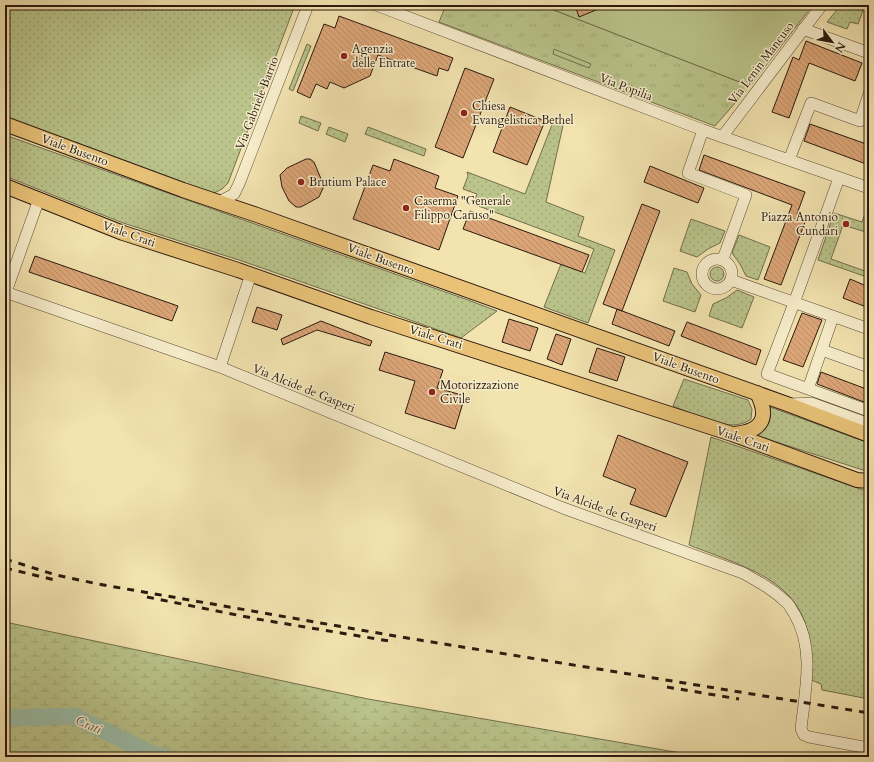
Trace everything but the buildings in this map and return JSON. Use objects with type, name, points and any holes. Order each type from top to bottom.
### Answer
[{"type":"main road","name":"Viale Busento","points":[[5,124],[219,202],[757,393],[869,435]]},
{"type":"main road","name":"Viale Crati","points":[[5,186],[123,233],[251,274],[377,319],[732,434],[865,482]]},
{"type":"main road","points":[[732,434],[753,430],[760,422],[763,407],[757,393]]},
{"type":"street","name":"Via Gabriele Barrio","points":[[219,202],[234,194],[239,184],[308,5]]},
{"type":"street","name":"Via Popilia","points":[[376,5],[703,130],[869,188]]},
{"type":"street","name":"Via Lenin Mancuso","points":[[722,137],[822,5]]},
{"type":"street","points":[[803,29],[869,53]]},
{"type":"street","points":[[790,160],[811,103],[860,121],[869,94]]},
{"type":"street","points":[[703,130],[688,173],[746,195],[722,260]]},
{"type":"street","points":[[839,178],[794,303],[766,374],[869,411]]},
{"type":"street","points":[[6,292],[39,199]]},
{"type":"street","points":[[713,259],[722,260],[727,262],[732,270],[731,280],[724,287],[715,289],[706,284],[703,280],[702,269],[704,265],[713,259]]},
{"type":"street","points":[[220,367],[232,341],[251,274]]},
{"type":"street","points":[[731,280],[869,329]]},
{"type":"street","name":"Via Alcide de Gasperi","points":[[6,292],[220,367],[563,508],[743,573],[771,588],[788,603],[799,623],[805,642],[808,664],[801,729],[804,734],[809,737],[869,748]]},
{"type":"street","points":[[808,389],[834,317]]},
{"type":"street","points":[[822,350],[869,367]]},
{"type":"street","points":[[787,404],[812,403],[869,424]]},
{"type":"green space","points":[[5,5],[295,5],[228,183],[222,189],[212,194],[5,118]]},
{"type":"green space","points":[[446,5],[541,5],[750,86],[715,126],[439,22]]},
{"type":"green space","points":[[541,5],[813,5],[750,86]]},
{"type":"green space","points":[[841,5],[865,5],[858,24],[850,22],[847,29],[827,22]]},
{"type":"green space","points":[[307,44],[311,46],[293,91],[289,89]]},
{"type":"green space","points":[[554,49],[591,64],[589,68],[553,54]]},
{"type":"green space","points":[[301,116],[321,123],[318,131],[299,123]]},
{"type":"green space","points":[[555,117],[564,121],[546,202],[584,217],[578,236],[615,250],[588,323],[544,307],[561,264],[585,273],[594,249],[473,204],[477,194],[463,189],[468,176],[467,172],[525,194]]},
{"type":"green space","points":[[329,127],[348,134],[345,142],[326,134]]},
{"type":"green space","points":[[368,127],[426,149],[424,156],[365,134]]},
{"type":"green space","points":[[5,135],[497,311],[461,338],[242,261],[123,223],[5,176]]},
{"type":"green space","points":[[867,208],[869,209],[869,233],[843,225],[831,259],[865,271],[864,276],[818,260],[834,213],[862,222]]},
{"type":"green space","points":[[691,219],[725,231],[720,243],[697,257],[680,251]]},
{"type":"green space","points":[[739,235],[770,247],[758,280],[746,276],[732,253]]},
{"type":"green space","points":[[717,267],[722,269],[724,274],[722,279],[717,281],[712,279],[710,274],[712,269]]},
{"type":"green space","points":[[674,268],[687,272],[692,284],[701,295],[695,312],[663,301]]},
{"type":"green space","points":[[737,290],[754,297],[742,328],[709,316],[713,304],[726,298]]},
{"type":"green space","points":[[684,379],[748,400],[752,409],[751,419],[743,423],[733,425],[723,424],[713,422],[673,406]]},
{"type":"green space","points":[[770,407],[869,443],[869,472],[758,436],[767,423]]},
{"type":"green space","points":[[711,437],[869,492],[869,699],[822,690],[821,684],[809,679],[810,648],[805,623],[795,603],[780,588],[762,575],[689,545]]},
{"type":"green space","points":[[5,622],[368,699],[704,757],[5,757]]},
{"type":"waterway","name":"Crati","points":[[5,718],[74,716],[156,756],[167,757]]},
{"type":"railway","points":[[5,559],[56,575],[98,584],[395,636],[869,713]]},
{"type":"railway","points":[[5,568],[55,580]]},
{"type":"railway","points":[[147,597],[257,619],[395,642]]},
{"type":"railway","points":[[667,687],[739,699]]},
{"type":"place","name":"Agenzia delle Entrate","points":[[344,56]]},
{"type":"place","name":"Chiesa Evangelistica Bethel","points":[[464,113]]},
{"type":"place","name":"Brutium Palace","points":[[301,182]]},
{"type":"place","name":"Caserma \"Generale Filippo Caruso\"","points":[[406,208]]},
{"type":"place","name":"Piazza Antonio Cundari","points":[[846,224]]},
{"type":"place","name":"Motorizzazione Civile","points":[[432,392]]}]
